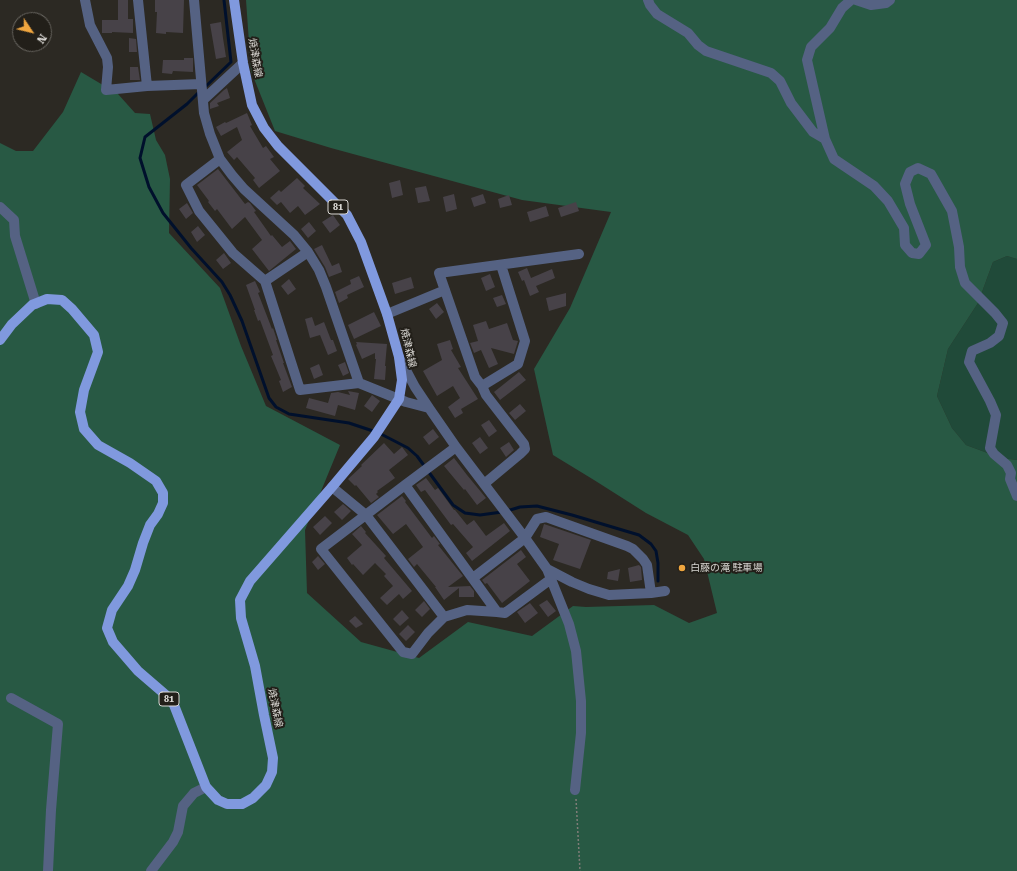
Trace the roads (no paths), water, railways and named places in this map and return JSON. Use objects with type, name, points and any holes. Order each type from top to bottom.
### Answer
[{"type":"main road","name":"焼津森線","points":[[0,340],[12,324],[32,305],[47,299],[62,300],[72,309],[94,335],[98,352],[84,390],[80,412],[84,429],[98,445],[130,463],[156,481],[163,493],[163,502],[158,514],[150,525],[135,570],[128,586],[112,610],[107,628],[113,642],[138,671],[167,696],[174,705],[206,787],[218,800],[228,804],[242,804],[253,798],[266,785],[272,772],[273,758],[256,666],[241,618],[240,600],[250,581],[332,487],[374,436],[399,399],[402,380],[399,357],[387,314],[360,242],[347,215],[278,146],[264,128],[252,105],[243,63],[234,0]]},
{"type":"street","points":[[85,0],[90,25],[106,58],[108,67],[106,90],[147,86],[201,84]]},
{"type":"street","points":[[138,0],[147,86]]},
{"type":"street","points":[[194,0],[204,113],[210,134],[220,159],[244,189],[294,235],[308,252],[326,287],[359,383]]},
{"type":"street","points":[[648,0],[650,5],[658,14],[688,33],[698,45],[706,51],[771,73],[780,81],[791,103],[813,132],[825,139]]},
{"type":"street","points":[[851,0],[842,8],[830,28],[811,47],[807,60],[825,139],[834,159],[874,186],[888,201],[904,228],[905,245],[912,253],[919,254],[926,245],[910,204],[905,184],[910,172],[918,168],[931,174],[952,212],[959,247],[960,267],[965,283],[996,313],[1003,324],[999,336],[990,343],[972,351],[970,362],[996,415],[990,448],[994,454],[1007,465],[1010,473],[1010,479],[1017,496]]},
{"type":"street","points":[[856,0],[871,5],[886,3],[890,0]]},
{"type":"street","points":[[203,100],[243,63]]},
{"type":"street","points":[[220,159],[186,184],[199,211],[233,252],[265,281],[300,390],[359,383],[399,399],[429,408]]},
{"type":"street","points":[[0,207],[14,220],[15,236],[36,304]]},
{"type":"street","points":[[265,281],[308,252]]},
{"type":"street","points":[[484,484],[525,449],[524,444],[486,395],[482,386],[475,377],[439,273],[579,254]]},
{"type":"street","points":[[482,386],[518,364],[525,341],[501,265]]},
{"type":"street","points":[[387,314],[445,290]]},
{"type":"street","points":[[399,357],[415,387],[456,447],[547,569],[569,624],[576,650],[581,701],[581,734],[575,790]]},
{"type":"street","points":[[456,447],[321,549],[403,652],[412,654],[428,633],[444,617],[467,610],[505,613],[551,579]]},
{"type":"street","points":[[405,485],[497,612]]},
{"type":"street","points":[[332,487],[366,515],[444,617]]},
{"type":"street","points":[[472,578],[525,538],[537,518],[546,517],[633,549],[647,565],[651,593]]},
{"type":"street","points":[[547,569],[572,582],[609,595],[664,591]]},
{"type":"street","points":[[11,698],[58,724],[48,871]]},
{"type":"street","points":[[151,871],[173,842],[178,832],[183,806],[194,793],[206,787]]},
{"type":"waterway","points":[[204,88],[231,62],[224,0]]},
{"type":"waterway","points":[[200,91],[187,104],[145,137],[140,158],[149,187],[163,213],[191,248],[222,282],[230,295],[242,321],[269,398],[276,407],[289,414],[349,423],[379,433],[408,448],[417,456],[453,505],[465,513],[480,515],[502,512]]},
{"type":"waterway","points":[[507,511],[520,507],[537,506],[639,535],[651,544],[656,551],[658,581]]},
{"type":"place","name":"白藤の滝 駐車場","points":[[682,568]]}]
